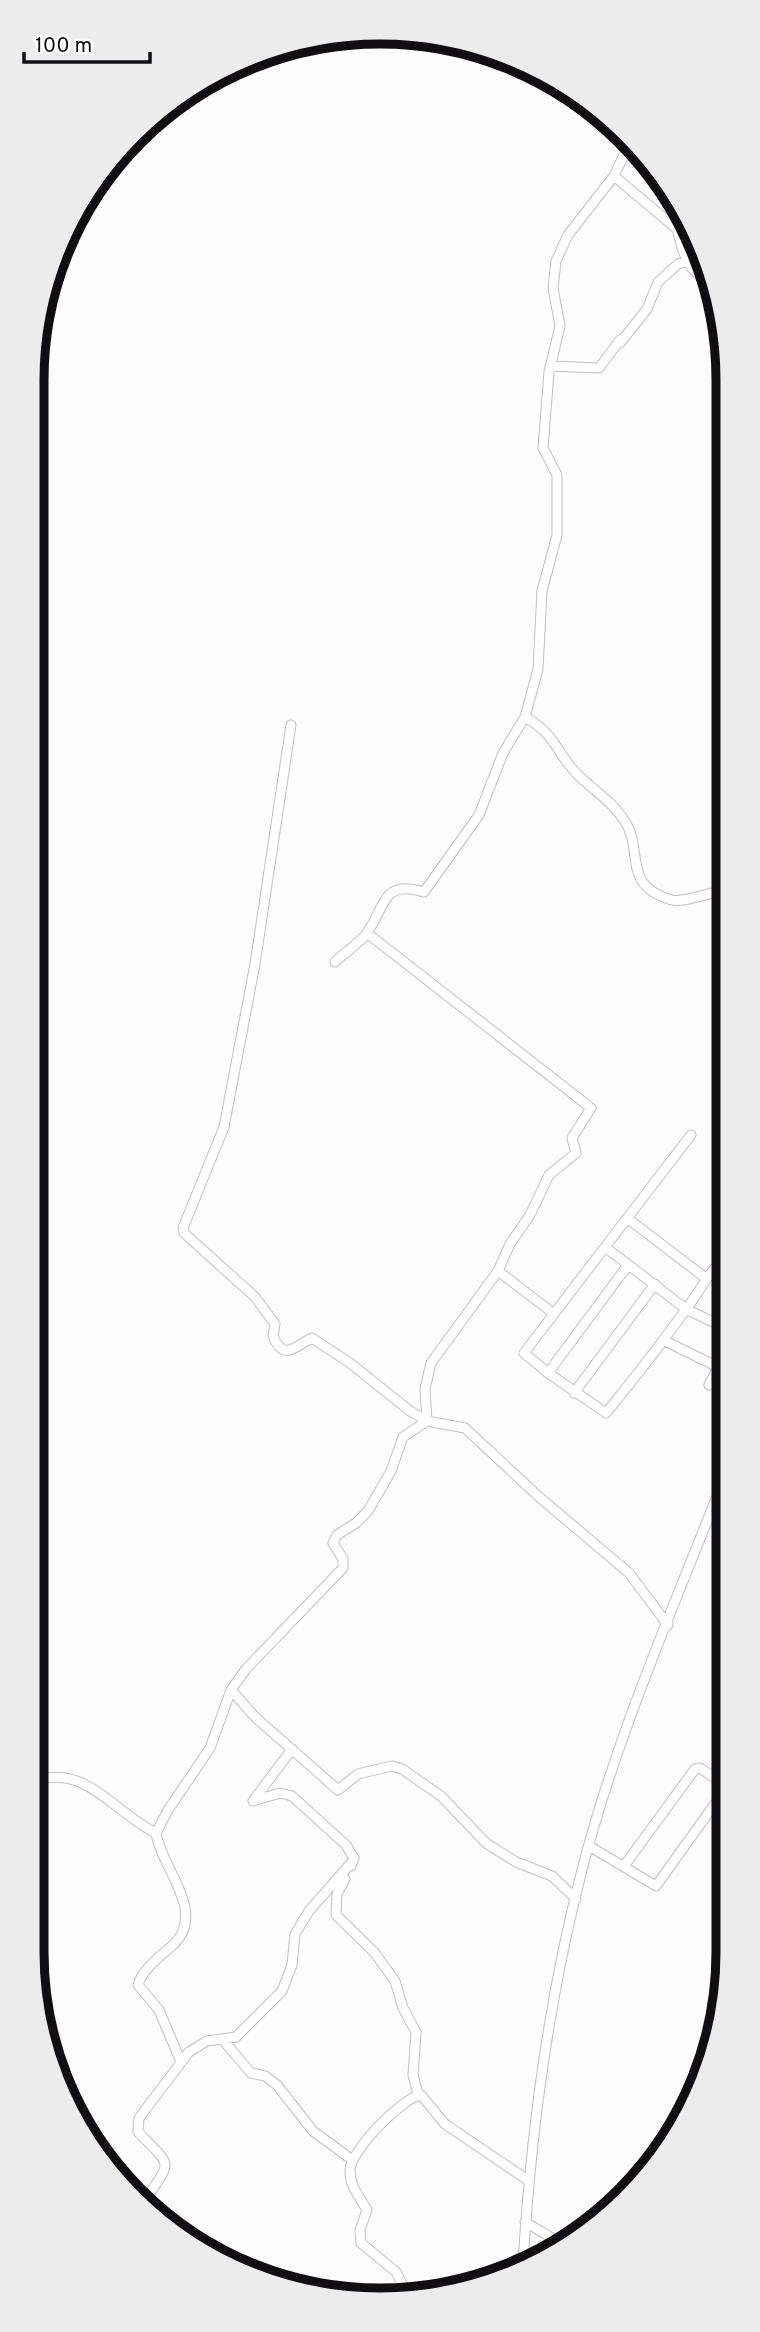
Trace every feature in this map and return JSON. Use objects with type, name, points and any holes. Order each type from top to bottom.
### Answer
[{"type":"street","points":[[335,962],[367,933],[392,892],[405,886],[424,892],[485,805],[494,773],[525,717],[538,669],[542,591],[557,535],[557,475],[543,448],[550,366],[560,326],[553,288],[559,250],[614,176],[626,151]]},
{"type":"street","points":[[614,176],[677,229],[688,261],[698,272]]},
{"type":"street","points":[[550,366],[599,368],[647,309],[658,282],[678,264],[688,261]]},
{"type":"street","points":[[525,717],[549,732],[576,773],[625,821],[632,836],[637,875],[646,886],[668,898],[681,901],[695,895],[716,892]]},
{"type":"street","points":[[291,724],[253,974],[224,1127],[183,1228],[184,1233],[255,1297],[275,1324],[272,1336],[277,1344],[288,1350],[296,1350],[303,1342],[312,1339],[427,1421],[465,1428],[538,1496],[629,1573],[668,1625]]},
{"type":"street","points":[[367,933],[591,1108],[572,1138],[576,1153],[549,1175],[498,1271],[431,1363],[425,1389],[427,1421]]},
{"type":"street","points":[[691,1135],[524,1353],[575,1393],[606,1413],[716,1268]]},
{"type":"street","points":[[627,1218],[707,1279]]},
{"type":"street","points":[[605,1247],[686,1309],[716,1324]]},
{"type":"street","points":[[548,1373],[628,1265]]},
{"type":"street","points":[[498,1271],[553,1313]]},
{"type":"street","points":[[575,1393],[655,1284]]},
{"type":"street","points":[[663,1340],[716,1366]]},
{"type":"street","points":[[709,1385],[716,1371]]},
{"type":"street","points":[[156,1833],[167,1810],[210,1748],[231,1690],[246,1669],[343,1568],[343,1559],[333,1543],[334,1538],[368,1511],[391,1471],[403,1437],[427,1421]]},
{"type":"street","points":[[523,2257],[529,2181],[549,2032],[589,1846],[626,1735],[716,1499]]},
{"type":"street","points":[[231,1690],[256,1718],[338,1790],[358,1774],[379,1768],[392,1766],[409,1772],[441,1796],[486,1843],[516,1862],[552,1876],[576,1899]]},
{"type":"street","points":[[292,1749],[253,1801],[280,1793],[292,1796],[346,1845],[352,1862],[334,1908],[340,1921],[374,1952],[395,1980],[403,2008],[416,2032],[413,2075],[418,2094],[445,2124],[529,2181]]},
{"type":"street","points":[[624,1866],[695,1769],[700,1768],[716,1779]]},
{"type":"street","points":[[44,1781],[57,1778],[79,1780],[156,1833],[178,1885],[186,1922],[177,1941],[143,1974],[138,1984],[159,2010],[181,2062]]},
{"type":"street","points":[[589,1846],[656,1886],[716,1802]]},
{"type":"street","points":[[148,2196],[163,2175],[166,2162],[164,2156],[138,2133],[139,2118],[189,2053],[207,2041],[240,2033],[282,1991],[292,1965],[295,1934],[309,1911],[352,1862]]},
{"type":"street","points":[[222,2039],[251,2073],[265,2076],[277,2085],[313,2131],[351,2159]]},
{"type":"street","points":[[405,2288],[396,2272],[362,2243],[360,2230],[367,2210],[352,2186],[351,2159],[394,2113],[418,2094]]},
{"type":"street","points":[[525,2222],[554,2239]]}]
